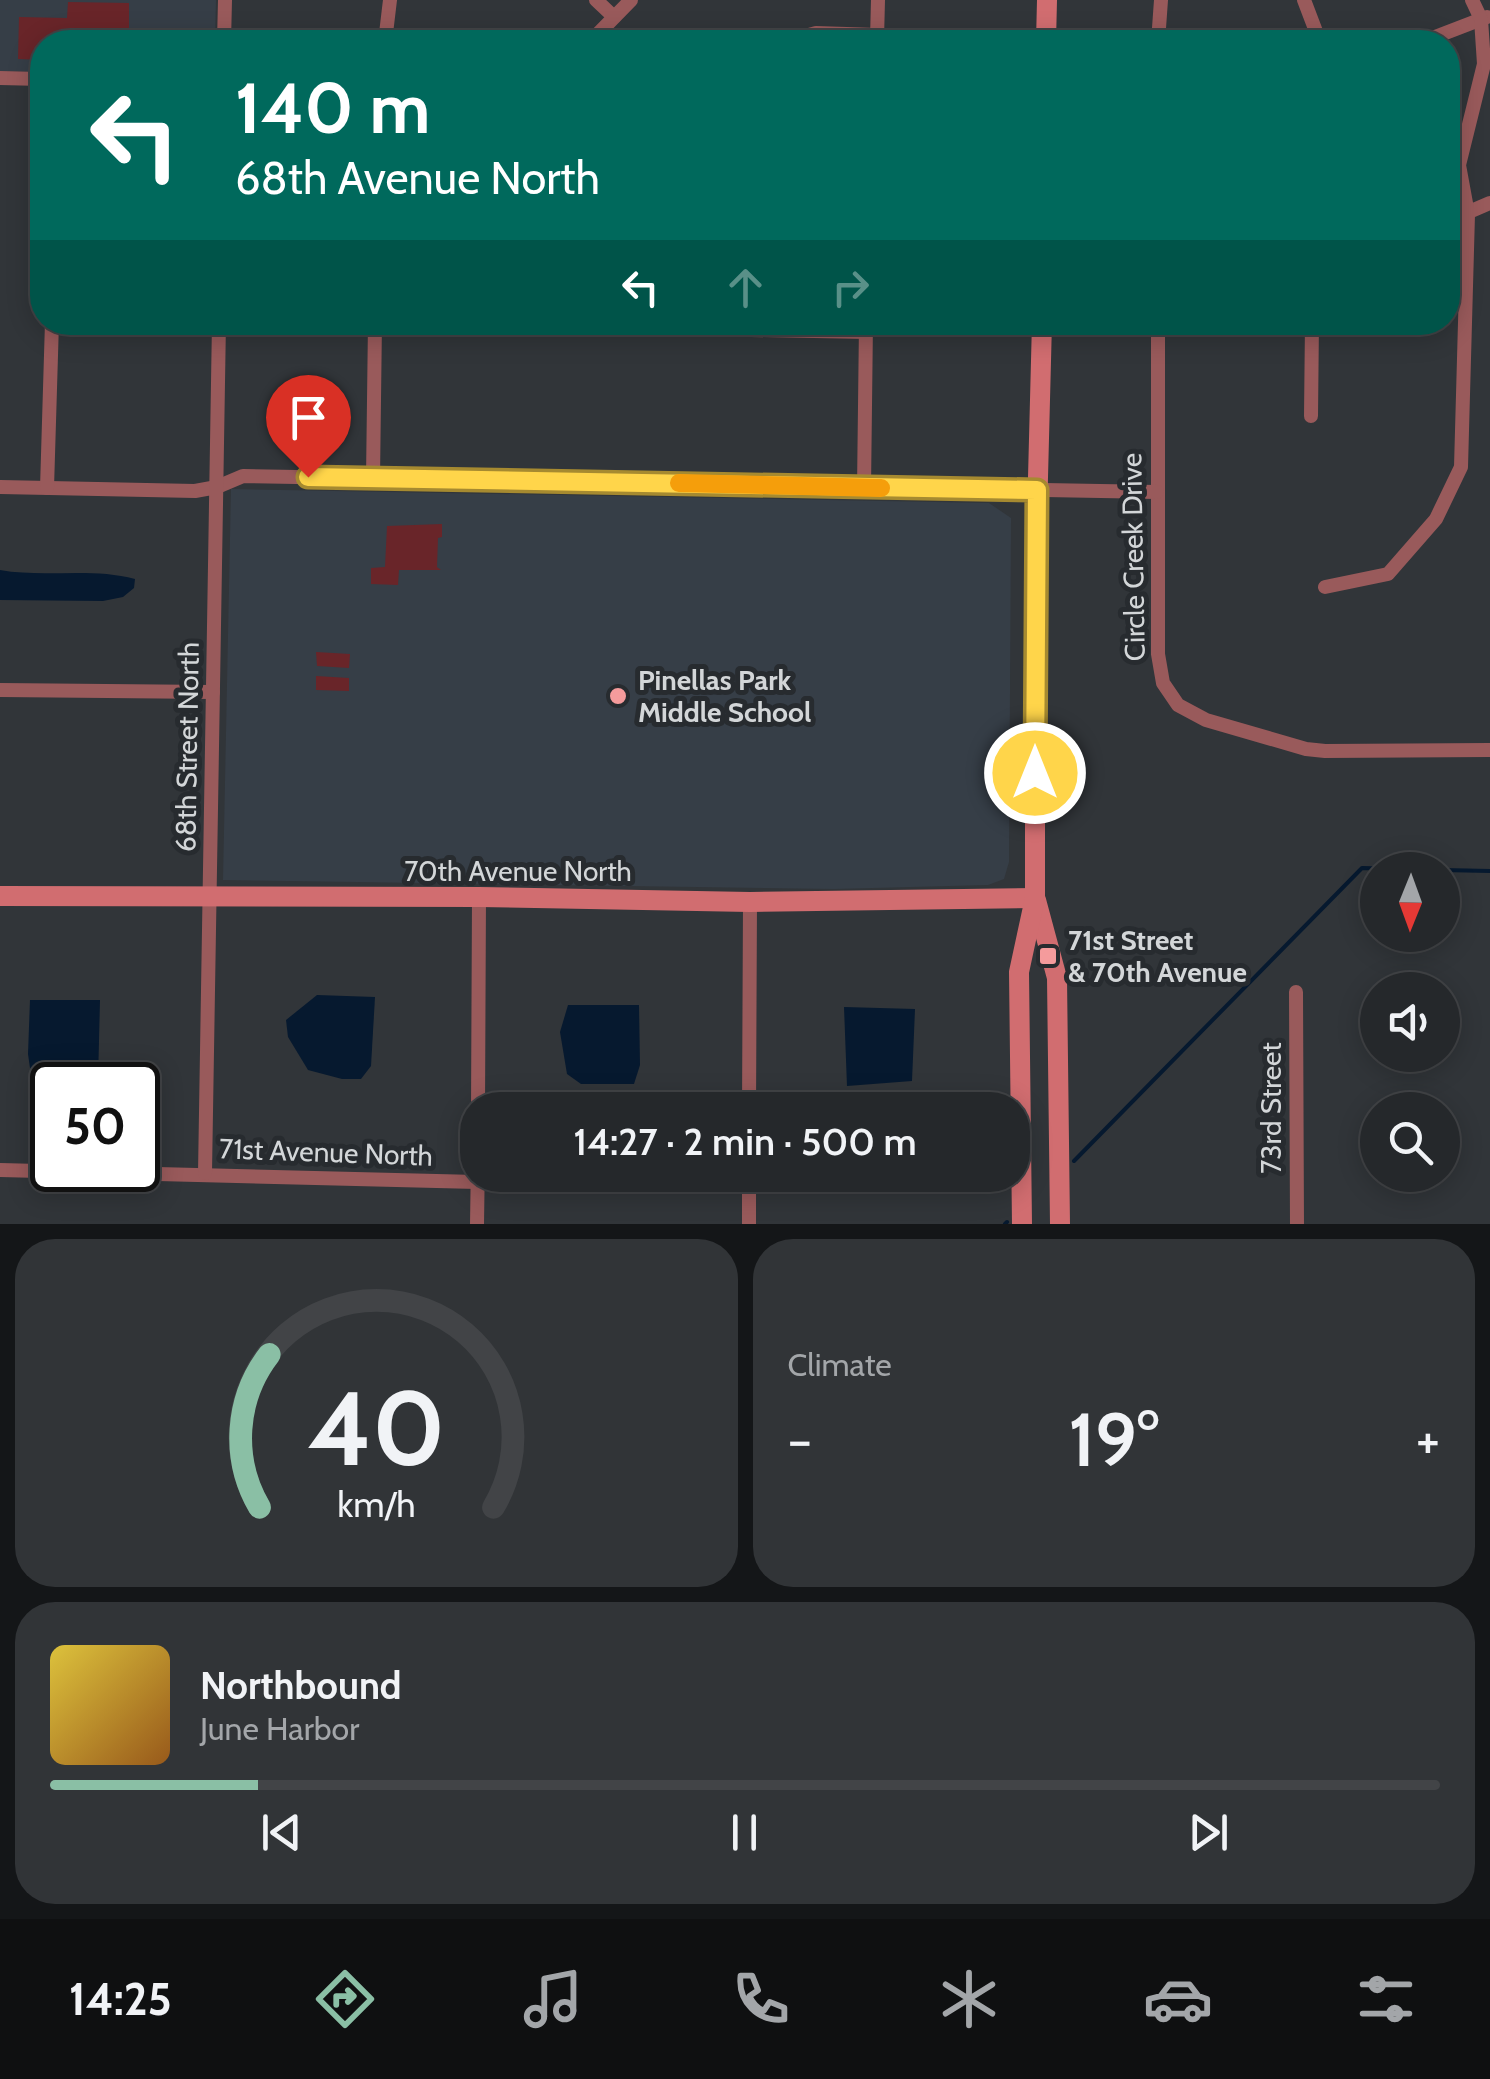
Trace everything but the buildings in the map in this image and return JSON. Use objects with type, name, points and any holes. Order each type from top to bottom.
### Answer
[{"type":"main road","points":[[1046,0],[1046,30]]},
{"type":"main road","points":[[1022,1224],[1019,972],[1035,898],[1042,335]]},
{"type":"main road","name":"70th Avenue North","points":[[0,896],[750,902],[1035,898]]},
{"type":"main road","points":[[1035,898],[1057,978],[1060,1224]]},
{"type":"street","points":[[224,0],[224,30]]},
{"type":"street","points":[[386,30],[390,0]]},
{"type":"street","points":[[596,0],[614,17]]},
{"type":"street","points":[[602,30],[631,0]]},
{"type":"street","points":[[877,30],[878,0]]},
{"type":"street","points":[[1159,30],[1161,0]]},
{"type":"street","points":[[1304,0],[1315,30]]},
{"type":"street","points":[[1460,162],[1484,64],[1486,18],[1472,0]]},
{"type":"street","points":[[1454,30],[1486,18]]},
{"type":"street","points":[[0,78],[30,78]]},
{"type":"street","points":[[1325,587],[1388,574],[1436,519],[1459,477],[1468,214],[1460,171]]},
{"type":"street","points":[[1460,217],[1490,203]]},
{"type":"street","points":[[47,488],[52,335]]},
{"type":"street","name":"68th Street North","points":[[205,1173],[219,335]]},
{"type":"street","points":[[373,478],[376,335]]},
{"type":"street","points":[[864,488],[866,335]]},
{"type":"street","name":"Circle Creek Drive","points":[[1158,335],[1159,670],[1178,704],[1206,720],[1306,749],[1490,750]]},
{"type":"street","points":[[1311,416],[1312,335]]},
{"type":"street","points":[[0,487],[195,490],[217,487],[243,476],[1157,492]]},
{"type":"street","points":[[0,690],[213,692]]},
{"type":"street","points":[[478,1092],[479,897]]},
{"type":"street","points":[[750,902],[750,1092]]},
{"type":"street","name":"73rd Street","points":[[1296,992],[1297,1224]]},
{"type":"street","name":"71st Avenue North","points":[[0,1170],[460,1181]]},
{"type":"street","points":[[477,1224],[478,1192]]},
{"type":"street","points":[[749,1192],[749,1224]]},
{"type":"shaded area","points":[[0,0],[216,0],[215,30],[30,30],[30,72],[0,71]]},
{"type":"shaded area","points":[[68,2],[129,3],[129,30],[30,30],[30,60],[18,59],[19,17],[67,18]]},
{"type":"shaded area","name":"Pinellas Park Middle School","points":[[231,489],[989,503],[1011,518],[1009,862],[1004,879],[988,885],[834,889],[223,880]]},
{"type":"shaded area","points":[[442,524],[437,567],[441,570],[399,570],[398,585],[371,584],[371,568],[385,567],[387,526]]},
{"type":"shaded area","points":[[316,652],[350,654],[349,668],[317,666]]},
{"type":"shaded area","points":[[316,676],[349,678],[349,691],[316,690]]},
{"type":"water","points":[[0,570],[135,579],[134,588],[123,597],[103,601],[0,600]]},
{"type":"water","points":[[317,995],[375,997],[371,1066],[361,1079],[342,1079],[308,1070],[288,1037],[286,1020]]},
{"type":"water","points":[[30,1000],[100,1000],[98,1062],[30,1062],[30,1068],[28,1054]]},
{"type":"water","points":[[568,1005],[639,1005],[640,1065],[634,1084],[581,1084],[567,1074],[560,1032]]},
{"type":"water","points":[[844,1007],[915,1009],[912,1081],[847,1086]]},
{"type":"waterway","points":[[1074,1161],[1360,870]]},
{"type":"waterway","points":[[1460,870],[1490,871]]},
{"type":"slow traffic","points":[[679,483],[881,488]]},
{"type":"place","name":"Pinellas Park Middle School","points":[[618,696]]},
{"type":"place","name":"71st Street & 70th Avenue","points":[[1048,956]]},
{"type":"route","points":[[308,477],[1037,490],[1035,773]]}]
